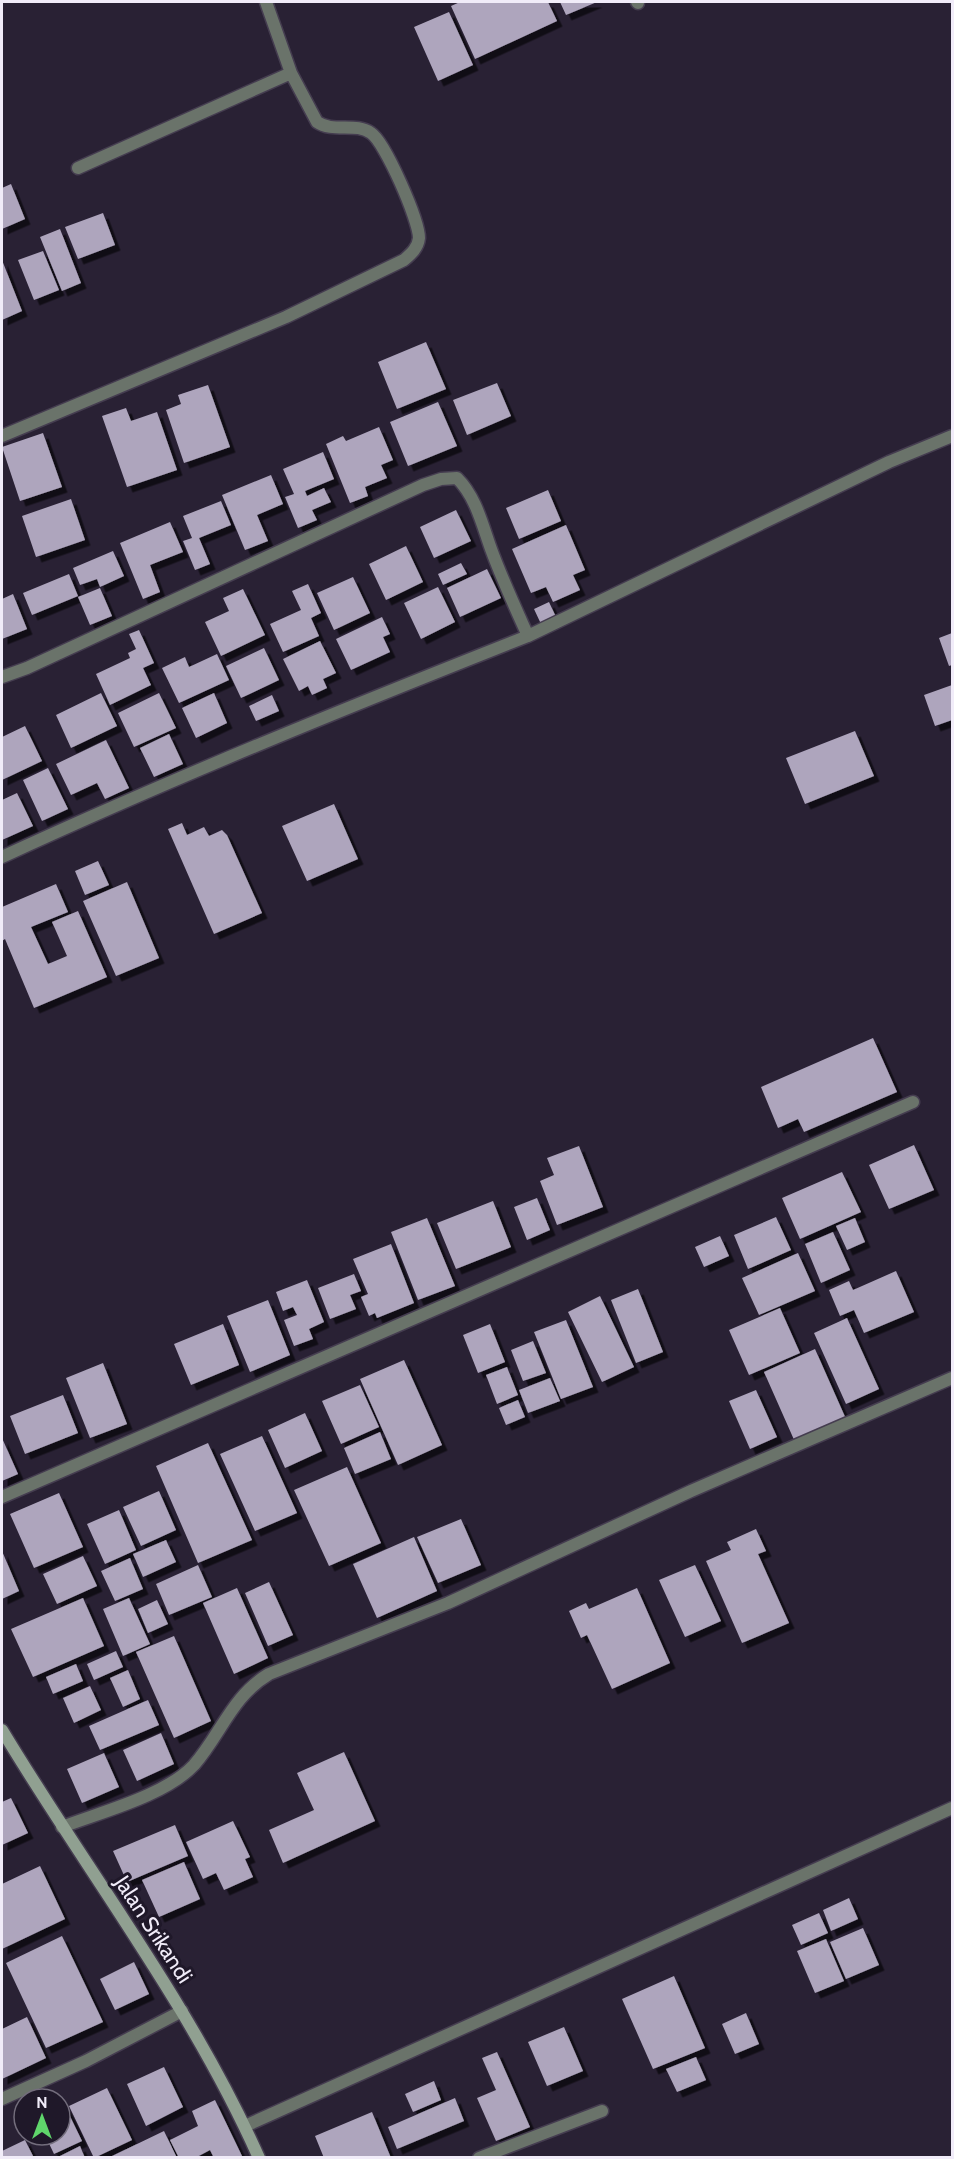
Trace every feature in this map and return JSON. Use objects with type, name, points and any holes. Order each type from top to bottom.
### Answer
[{"type":"street","points":[[2,436],[286,317],[404,260],[416,248],[418,232],[407,198],[376,138],[366,130],[322,125],[317,122],[291,73],[266,2]]},
{"type":"street","points":[[78,168],[291,73]]},
{"type":"street","points":[[2,857],[109,807],[528,636],[889,462],[952,436]]},
{"type":"street","points":[[2,677],[27,668],[423,485],[449,477],[457,478],[465,485],[475,503],[509,594],[528,636]]},
{"type":"street","points":[[2,1497],[521,1270],[788,1158],[913,1102]]},
{"type":"street","points":[[62,1827],[157,1790],[192,1767],[208,1747],[239,1697],[269,1674],[448,1603],[691,1491],[952,1378]]},
{"type":"street","name":"Jalan Srikandi","points":[[2,1730],[62,1827],[157,1969],[260,2157]]},
{"type":"street","points":[[245,2126],[952,1808]]},
{"type":"street","points":[[2,2099],[86,2061],[182,2011]]},
{"type":"street","points":[[479,2157],[603,2111]]},
{"type":"building","points":[[460,2],[548,2],[557,21],[475,59],[451,6]]},
{"type":"building","points":[[560,2],[597,2],[566,15]]},
{"type":"building","points":[[449,12],[473,65],[438,81],[414,27]]},
{"type":"building","points":[[11,184],[25,219],[2,229],[2,188]]},
{"type":"building","points":[[103,213],[115,245],[78,259],[65,227]]},
{"type":"building","points":[[60,229],[81,283],[62,291],[40,237]]},
{"type":"building","points":[[43,251],[59,290],[34,300],[18,260]]},
{"type":"building","points":[[2,260],[22,311],[2,320]]},
{"type":"building","points":[[426,342],[446,389],[397,409],[378,362]]},
{"type":"building","points":[[497,383],[511,416],[467,435],[453,400]]},
{"type":"building","points":[[208,385],[230,447],[184,463],[166,410],[181,404],[178,395]]},
{"type":"building","points":[[438,402],[457,446],[408,466],[390,422]]},
{"type":"building","points":[[126,408],[131,421],[157,412],[177,470],[127,487],[102,416]]},
{"type":"building","points":[[379,427],[393,460],[381,465],[387,478],[365,487],[368,496],[350,503],[326,444],[343,436],[346,441]]},
{"type":"building","points":[[43,433],[62,487],[20,501],[2,447]]},
{"type":"building","points":[[323,452],[334,479],[305,491],[307,496],[324,488],[331,502],[312,510],[317,520],[298,528],[285,497],[294,494],[283,469]]},
{"type":"building","points":[[271,475],[283,504],[257,515],[268,541],[245,550],[222,495]]},
{"type":"building","points":[[548,490],[561,521],[519,539],[506,508]]},
{"type":"building","points":[[71,499],[85,540],[36,557],[22,516]]},
{"type":"building","points":[[221,501],[231,525],[199,538],[210,564],[195,570],[183,541],[192,538],[183,516]]},
{"type":"building","points":[[456,510],[471,541],[434,558],[420,527]]},
{"type":"building","points":[[170,522],[183,552],[150,565],[160,592],[143,599],[120,543]]},
{"type":"building","points":[[566,525],[585,570],[573,575],[580,590],[553,602],[546,587],[531,593],[512,549]]},
{"type":"building","points":[[406,546],[423,582],[386,600],[369,564]]},
{"type":"building","points":[[113,551],[124,576],[100,587],[97,579],[80,585],[73,568]]},
{"type":"building","points":[[461,563],[467,574],[443,585],[438,574]]},
{"type":"building","points":[[487,569],[501,598],[460,617],[447,588]]},
{"type":"building","points":[[69,574],[78,596],[32,615],[23,593]]},
{"type":"building","points":[[353,577],[370,613],[334,630],[317,593]]},
{"type":"building","points":[[308,584],[321,613],[311,618],[319,636],[283,652],[270,624],[301,610],[292,591]]},
{"type":"building","points":[[438,587],[455,622],[421,639],[404,603]]},
{"type":"building","points":[[100,588],[112,616],[90,625],[78,597]]},
{"type":"building","points":[[243,589],[265,635],[221,656],[205,622],[229,611],[223,598]]},
{"type":"building","points":[[13,594],[27,629],[2,639],[2,599]]},
{"type":"building","points":[[549,602],[556,617],[541,624],[534,609]]},
{"type":"building","points":[[382,617],[390,634],[383,637],[390,652],[351,670],[336,639]]},
{"type":"building","points":[[139,630],[154,663],[143,668],[151,685],[110,705],[96,674],[130,658],[128,653],[136,649],[129,634]]},
{"type":"building","points":[[952,633],[952,665],[949,666],[939,638]]},
{"type":"building","points":[[320,641],[336,673],[323,679],[327,688],[312,695],[308,686],[299,691],[283,659]]},
{"type":"building","points":[[264,648],[279,680],[241,698],[226,666]]},
{"type":"building","points":[[217,654],[229,680],[179,703],[162,668],[185,657],[189,667]]},
{"type":"building","points":[[952,685],[952,720],[935,726],[924,695]]},
{"type":"building","points":[[101,693],[117,726],[71,748],[56,715]]},
{"type":"building","points":[[159,693],[176,728],[134,747],[118,713]]},
{"type":"building","points":[[214,693],[227,723],[196,738],[182,708]]},
{"type":"building","points":[[272,695],[279,711],[256,721],[249,706]]},
{"type":"building","points":[[25,726],[42,761],[2,780],[2,737]]},
{"type":"building","points":[[855,731],[874,776],[805,804],[786,758]]},
{"type":"building","points":[[169,734],[183,764],[154,777],[140,748]]},
{"type":"building","points":[[106,740],[129,788],[105,799],[97,783],[71,795],[56,764]]},
{"type":"building","points":[[48,768],[68,809],[42,821],[23,780]]},
{"type":"building","points":[[17,793],[33,826],[2,840],[2,800]]},
{"type":"building","points":[[334,804],[358,859],[307,881],[282,826]]},
{"type":"building","points":[[182,823],[187,835],[204,827],[209,836],[222,830],[227,835],[262,913],[214,934],[168,829]]},
{"type":"building","points":[[98,861],[109,885],[85,895],[75,871]]},
{"type":"building","points":[[127,882],[159,958],[116,976],[83,901]]},
{"type":"building","points":[[56,884],[68,912],[31,927],[48,964],[67,956],[52,922],[78,911],[107,977],[34,1008],[5,939],[2,941],[2,907]]},
{"type":"building","points":[[873,1038],[897,1092],[804,1132],[798,1119],[778,1128],[761,1087]]},
{"type":"building","points":[[914,1145],[934,1190],[889,1209],[869,1165]]},
{"type":"building","points":[[579,1146],[603,1207],[557,1225],[540,1181],[554,1175],[547,1158]]},
{"type":"building","points":[[842,1172],[861,1212],[800,1239],[782,1198]]},
{"type":"building","points":[[537,1198],[550,1230],[527,1240],[514,1207]]},
{"type":"building","points":[[493,1201],[511,1247],[456,1269],[437,1223]]},
{"type":"building","points":[[776,1217],[791,1250],[748,1269],[734,1235]]},
{"type":"building","points":[[427,1218],[455,1286],[418,1300],[391,1232]]},
{"type":"building","points":[[855,1218],[865,1242],[847,1250],[836,1226]]},
{"type":"building","points":[[833,1232],[850,1270],[821,1283],[805,1244]]},
{"type":"building","points":[[720,1236],[729,1256],[704,1267],[695,1247]]},
{"type":"building","points":[[391,1244],[414,1303],[377,1318],[375,1313],[369,1316],[361,1297],[368,1294],[353,1259]]},
{"type":"building","points":[[798,1253],[815,1291],[759,1315],[742,1278]]},
{"type":"building","points":[[896,1271],[914,1312],[864,1333],[854,1310],[840,1316],[829,1290],[849,1281],[853,1290]]},
{"type":"building","points":[[354,1274],[361,1291],[350,1295],[356,1309],[330,1319],[318,1288]]},
{"type":"building","points":[[307,1280],[324,1322],[309,1329],[313,1339],[294,1346],[284,1320],[297,1315],[293,1307],[283,1311],[276,1292]]},
{"type":"building","points":[[638,1289],[663,1352],[636,1363],[611,1300]]},
{"type":"building","points":[[600,1296],[634,1367],[602,1382],[568,1312]]},
{"type":"building","points":[[268,1300],[290,1355],[250,1372],[227,1316]]},
{"type":"building","points":[[780,1308],[800,1353],[749,1375],[729,1330]]},
{"type":"building","points":[[847,1318],[879,1389],[846,1404],[814,1333]]},
{"type":"building","points":[[566,1320],[593,1387],[561,1399],[534,1332]]},
{"type":"building","points":[[223,1324],[239,1365],[191,1385],[174,1344]]},
{"type":"building","points":[[490,1324],[505,1362],[478,1373],[463,1335]]},
{"type":"building","points":[[533,1341],[546,1373],[523,1381],[511,1350]]},
{"type":"building","points":[[815,1349],[846,1419],[795,1442],[764,1372]]},
{"type":"building","points":[[404,1360],[442,1445],[398,1465],[360,1379]]},
{"type":"building","points":[[103,1363],[127,1424],[90,1438],[66,1378]]},
{"type":"building","points":[[507,1367],[518,1395],[497,1404],[486,1375]]},
{"type":"building","points":[[550,1378],[560,1401],[528,1413],[519,1390]]},
{"type":"building","points":[[360,1385],[379,1427],[341,1444],[322,1401]]},
{"type":"building","points":[[756,1390],[777,1437],[750,1449],[729,1401]]},
{"type":"building","points":[[63,1395],[78,1433],[25,1454],[10,1416]]},
{"type":"building","points":[[518,1400],[525,1417],[506,1425],[499,1408]]},
{"type":"building","points":[[305,1413],[322,1451],[285,1468],[268,1430]]},
{"type":"building","points":[[380,1432],[391,1459],[355,1474],[344,1448]]},
{"type":"building","points":[[262,1436],[297,1513],[255,1531],[220,1454]]},
{"type":"building","points":[[2,1438],[18,1474],[2,1481]]},
{"type":"building","points":[[208,1443],[252,1540],[198,1563],[156,1466]]},
{"type":"building","points":[[347,1467],[381,1543],[329,1566],[294,1490]]},
{"type":"building","points":[[159,1491],[176,1530],[141,1546],[123,1507]]},
{"type":"building","points":[[59,1493],[83,1547],[34,1568],[10,1514]]},
{"type":"building","points":[[119,1510],[136,1550],[105,1564],[87,1524]]},
{"type":"building","points":[[461,1519],[481,1565],[438,1583],[417,1537]]},
{"type":"building","points":[[756,1529],[766,1551],[758,1554],[789,1623],[742,1643],[706,1561],[731,1550],[727,1542]]},
{"type":"building","points":[[414,1537],[437,1591],[377,1618],[353,1564]]},
{"type":"building","points":[[166,1540],[176,1562],[143,1577],[133,1554]]},
{"type":"building","points":[[2,1551],[19,1591],[2,1599]]},
{"type":"building","points":[[83,1556],[97,1586],[57,1604],[43,1574]]},
{"type":"building","points":[[130,1558],[143,1589],[115,1601],[101,1571]]},
{"type":"building","points":[[198,1565],[212,1597],[169,1615],[156,1584]]},
{"type":"building","points":[[695,1565],[721,1621],[685,1637],[659,1580]]},
{"type":"building","points":[[269,1582],[293,1635],[268,1646],[245,1593]]},
{"type":"building","points":[[237,1588],[268,1658],[234,1674],[203,1603]]},
{"type":"building","points":[[637,1588],[670,1663],[612,1689],[587,1635],[581,1638],[569,1611],[586,1603],[589,1609]]},
{"type":"building","points":[[83,1598],[104,1646],[33,1677],[11,1629]]},
{"type":"building","points":[[129,1598],[150,1644],[123,1656],[103,1609]]},
{"type":"building","points":[[157,1600],[168,1624],[148,1633],[138,1609]]},
{"type":"building","points":[[174,1636],[211,1721],[174,1738],[136,1652]]},
{"type":"building","points":[[116,1651],[123,1667],[94,1680],[87,1664]]},
{"type":"building","points":[[76,1664],[83,1681],[53,1694],[46,1677]]},
{"type":"building","points":[[128,1670],[140,1699],[123,1707],[110,1678]]},
{"type":"building","points":[[90,1686],[101,1710],[74,1723],[63,1698]]},
{"type":"building","points":[[148,1700],[159,1725],[100,1750],[89,1726]]},
{"type":"building","points":[[161,1733],[174,1764],[137,1781],[123,1750]]},
{"type":"building","points":[[344,1752],[375,1821],[283,1863],[269,1830],[314,1810],[297,1773]]},
{"type":"building","points":[[104,1753],[119,1787],[82,1803],[67,1769]]},
{"type":"building","points":[[11,1798],[28,1833],[2,1845],[2,1802]]},
{"type":"building","points":[[233,1821],[250,1857],[245,1859],[253,1877],[224,1890],[216,1873],[203,1879],[186,1842]]},
{"type":"building","points":[[175,1825],[188,1856],[127,1882],[113,1851]]},
{"type":"building","points":[[184,1862],[200,1899],[159,1917],[142,1880]]},
{"type":"building","points":[[40,1866],[65,1919],[2,1949],[2,1884]]},
{"type":"building","points":[[849,1898],[858,1919],[831,1931],[823,1910]]},
{"type":"building","points":[[819,1913],[828,1933],[801,1945],[792,1925]]},
{"type":"building","points":[[863,1928],[879,1965],[846,1979],[830,1942]]},
{"type":"building","points":[[62,1936],[103,2022],[46,2048],[6,1963]]},
{"type":"building","points":[[826,1939],[844,1981],[815,1993],[797,1951]]},
{"type":"building","points":[[134,1962],[149,1994],[115,2010],[100,1979]]},
{"type":"building","points":[[674,1976],[705,2048],[653,2069],[622,1999]]},
{"type":"building","points":[[746,2013],[759,2044],[735,2054],[722,2024]]},
{"type":"building","points":[[27,2017],[46,2058],[2,2079],[2,2029]]},
{"type":"building","points":[[564,2027],[583,2071],[547,2086],[528,2042]]},
{"type":"building","points":[[497,2052],[530,2127],[496,2141],[477,2098],[496,2090],[482,2058]]},
{"type":"building","points":[[696,2057],[706,2080],[677,2092],[666,2069]]},
{"type":"building","points":[[164,2067],[183,2107],[146,2126],[127,2084]]},
{"type":"building","points":[[434,2081],[441,2100],[413,2112],[405,2094]]},
{"type":"building","points":[[107,2088],[132,2140],[94,2158],[72,2112],[72,2105]]},
{"type":"building","points":[[455,2098],[464,2121],[397,2149],[388,2127]]},
{"type":"building","points":[[215,2100],[242,2156],[214,2158],[210,2150],[195,2158],[179,2158],[170,2140],[198,2126],[192,2111]]},
{"type":"building","points":[[372,2112],[391,2158],[324,2158],[315,2136]]},
{"type":"building","points":[[72,2120],[82,2141],[72,2146]]},
{"type":"building","points":[[164,2131],[177,2158],[108,2158]]},
{"type":"building","points":[[12,2146],[28,2147],[34,2158],[2,2158],[2,2151]]},
{"type":"building","points":[[80,2146],[85,2158],[56,2158]]},
{"type":"building","points":[[51,2147],[69,2147],[54,2154]]}]
